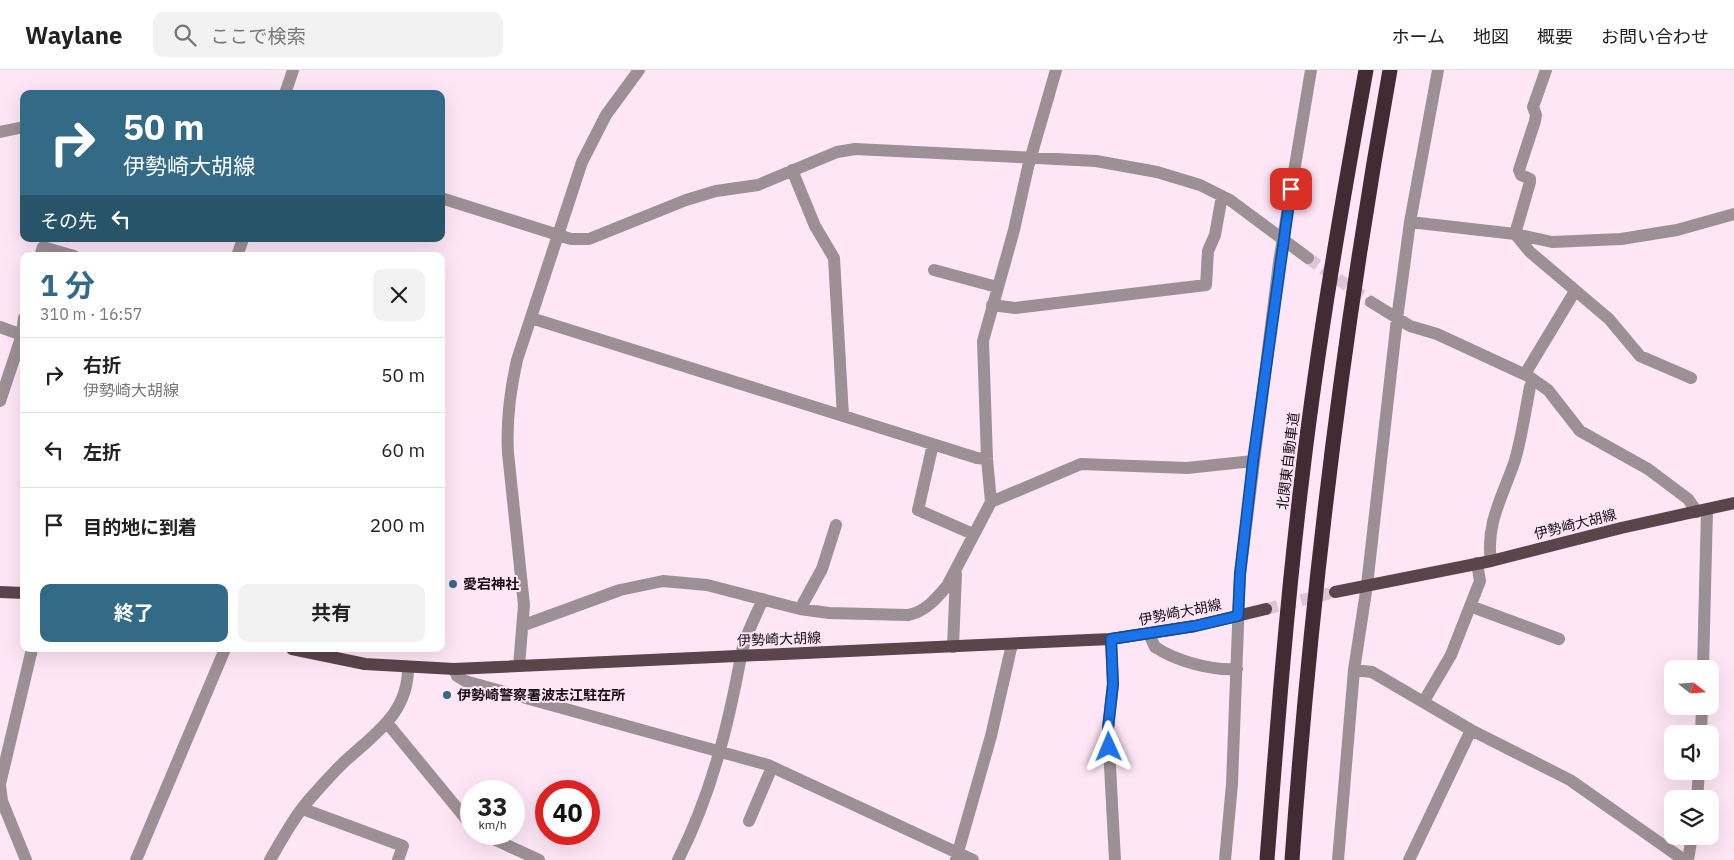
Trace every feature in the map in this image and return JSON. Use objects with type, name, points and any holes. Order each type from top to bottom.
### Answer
[{"type":"highway","name":"北関東自動車道","points":[[1268,860],[1276,733],[1303,470],[1333,259],[1366,70]]},
{"type":"highway","points":[[1292,860],[1303,715],[1328,472],[1355,272],[1390,70]]},
{"type":"main road","name":"伊勢崎大胡線","points":[[1335,592],[1491,561],[1621,528],[1734,503]]},
{"type":"main road","points":[[0,592],[20,593]]},
{"type":"main road","name":"伊勢崎大胡線","points":[[305,652],[344,661],[408,668],[454,669],[953,647],[1111,639],[1149,634],[1266,609]]},
{"type":"street","points":[[287,90],[293,70]]},
{"type":"street","points":[[519,666],[524,625],[522,584],[507,427],[510,393],[557,235],[590,147],[606,115],[640,70]]},
{"type":"street","points":[[524,625],[620,590],[652,582],[707,585],[800,609],[857,615],[916,613],[938,597],[956,568],[991,502],[982,354],[985,328],[1014,230],[1031,158],[1056,70]]},
{"type":"street","points":[[1225,860],[1232,784],[1240,574],[1283,239],[1312,70]]},
{"type":"street","points":[[1338,860],[1354,670],[1366,585],[1397,318],[1410,222],[1438,70]]},
{"type":"street","points":[[1515,234],[1530,182],[1530,179],[1521,175],[1519,170],[1535,121],[1536,115],[1533,108],[1546,70]]},
{"type":"street","points":[[0,132],[20,128]]},
{"type":"street","points":[[445,199],[571,239],[589,239],[686,200],[716,191],[758,184],[837,152],[855,149],[1096,161],[1136,167],[1185,180],[1222,196],[1252,215],[1308,258]]},
{"type":"street","points":[[792,170],[815,226],[834,258],[843,416]]},
{"type":"street","points":[[992,305],[1015,308],[1206,285],[1208,251],[1215,235],[1222,196]]},
{"type":"street","points":[[1410,222],[1515,234],[1552,242],[1621,239],[1677,230],[1734,214]]},
{"type":"street","points":[[1515,234],[1530,252],[1608,319],[1640,356],[1691,378]]},
{"type":"street","points":[[41,252],[43,247],[60,252]]},
{"type":"street","points":[[934,270],[997,287]]},
{"type":"street","points":[[1491,561],[1489,540],[1492,520],[1514,460],[1530,387],[1530,377],[1575,291]]},
{"type":"street","points":[[1371,302],[1410,326],[1437,334],[1468,347],[1492,361],[1530,377],[1548,390],[1580,431],[1648,469],[1702,511],[1703,660]]},
{"type":"street","points":[[531,318],[977,458],[987,458]]},
{"type":"street","points":[[0,327],[20,335]]},
{"type":"street","points":[[0,401],[20,342]]},
{"type":"street","points":[[933,444],[918,510],[973,534]]},
{"type":"street","points":[[991,502],[1080,464],[1187,468],[1253,461]]},
{"type":"street","points":[[800,609],[822,569],[836,525]]},
{"type":"street","points":[[1424,701],[1451,655],[1480,581],[1477,563]]},
{"type":"street","points":[[953,647],[956,568]]},
{"type":"street","points":[[678,860],[704,800],[721,751],[741,655],[763,599]]},
{"type":"street","points":[[1470,606],[1559,639]]},
{"type":"street","points":[[1149,634],[1155,647],[1174,656],[1212,667],[1237,669]]},
{"type":"street","points":[[1111,639],[1113,684],[1108,728],[1115,860]]},
{"type":"street","points":[[957,856],[991,736],[1012,644]]},
{"type":"street","points":[[26,860],[2,801],[0,785],[31,652]]},
{"type":"street","points":[[136,860],[224,652]]},
{"type":"street","points":[[270,860],[303,809],[340,765],[388,724],[408,681],[408,668]]},
{"type":"street","points":[[454,669],[457,676],[465,681],[721,751],[772,767],[957,856],[973,860]]},
{"type":"street","points":[[1354,670],[1372,672],[1471,730],[1570,780],[1684,860]]},
{"type":"street","points":[[388,724],[460,812]]},
{"type":"street","points":[[1409,860],[1471,730]]},
{"type":"street","points":[[749,821],[772,767]]},
{"type":"street","points":[[303,809],[403,846],[398,860]]},
{"type":"street","points":[[498,845],[512,855],[539,860]]},
{"type":"street","points":[[1688,860],[1690,845]]},
{"type":"tunnel","points":[[1308,258],[1371,302]]},
{"type":"tunnel","points":[[1266,609],[1335,592]]},
{"type":"place","name":"愛宕神社","points":[[453,584]]},
{"type":"place","name":"伊勢崎警察署波志江駐在所","points":[[447,695]]},
{"type":"route","points":[[1109,747],[1108,728],[1113,684],[1111,639],[1195,626],[1238,616],[1240,574],[1253,461],[1279,262],[1291,189]]}]
